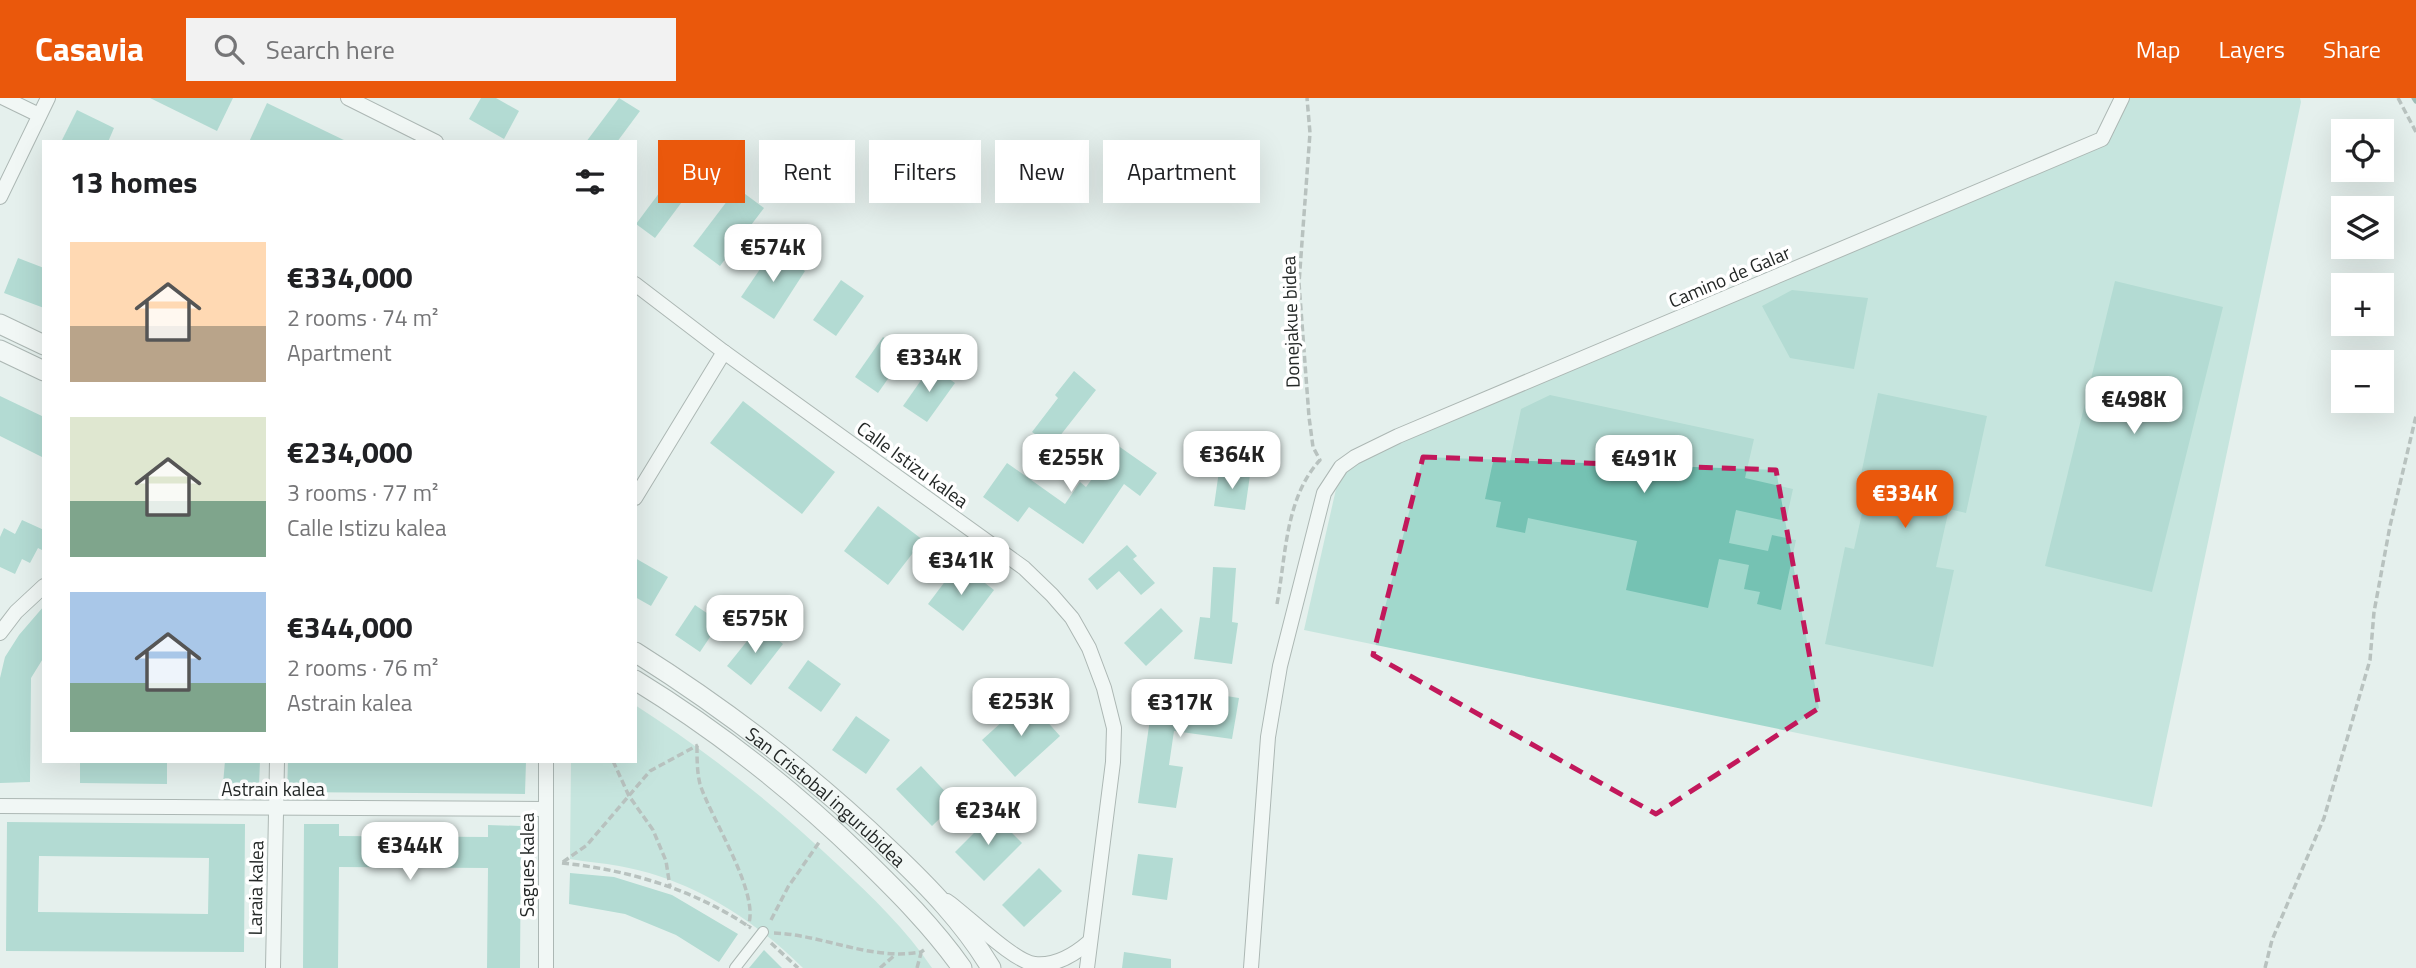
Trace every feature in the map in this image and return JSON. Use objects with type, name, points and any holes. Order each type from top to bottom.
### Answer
[{"type":"street","points":[[4,98],[39,115]]},
{"type":"street","points":[[0,197],[48,98]]},
{"type":"street","points":[[348,98],[432,140]]},
{"type":"street","name":"Camino de Galar","points":[[1251,968],[1268,737],[1280,666],[1324,493],[1334,475],[1355,457],[1398,436],[2102,139],[2122,98]]},
{"type":"street","name":"Calle Istizu kalea","points":[[637,286],[724,352],[1024,568],[1072,618],[1089,648],[1104,688],[1114,728],[1113,762],[1087,968]]},
{"type":"street","points":[[0,324],[42,344]]},
{"type":"street","points":[[0,350],[42,370]]},
{"type":"street","points":[[637,495],[724,352]]},
{"type":"street","points":[[0,634],[16,612],[42,588]]},
{"type":"street","name":"San Cristobal ingurubidea","points":[[637,653],[712,702],[848,809],[932,890],[961,922],[991,968]]},
{"type":"street","name":"San Cristobal ingurubidea","points":[[637,681],[704,724],[753,761],[832,828],[908,902],[962,968]]},
{"type":"street","name":"Laraia kalea","points":[[273,968],[277,763]]},
{"type":"street","name":"Sagues kalea","points":[[546,763],[546,968]]},
{"type":"street","name":"Astrain kalea","points":[[0,806],[545,809]]},
{"type":"street","points":[[932,890],[966,914],[1019,959],[1034,964],[1062,960],[1089,942]]},
{"type":"street","points":[[735,968],[762,933]]},
{"type":"path","name":"Donejakue bidea","points":[[1307,98],[1310,133],[1299,283],[1309,417],[1313,447],[1320,460]]},
{"type":"path","points":[[2398,98],[2416,132]]},
{"type":"path","points":[[2265,968],[2272,940],[2324,818],[2370,660],[2374,612],[2390,526],[2416,416]]},
{"type":"path","points":[[748,926],[750,912],[740,873],[701,786],[697,746],[650,771],[587,845],[562,863],[646,877],[731,914],[748,926],[762,933],[798,968]]},
{"type":"path","points":[[614,763],[629,796],[653,830],[666,860],[670,887]]},
{"type":"path","points":[[762,933],[793,878],[821,839]]},
{"type":"path","points":[[762,933],[800,936],[895,955],[921,953],[917,968]]},
{"type":"path","points":[[880,968],[895,955]]},
{"type":"highlighted area","points":[[1423,457],[1776,470],[1819,708],[1656,814],[1373,655]]},
{"type":"green space","points":[[2122,98],[2300,98],[2301,102],[2152,807],[1304,630],[1341,467],[2102,139]]},
{"type":"green space","points":[[637,706],[715,760],[790,821],[888,914],[932,968],[803,968],[742,917],[695,891],[645,872],[570,859],[571,763],[637,763]]},
{"type":"building","points":[[150,98],[233,98],[217,131]]},
{"type":"building","points":[[481,98],[496,98],[519,111],[504,139],[469,119]]},
{"type":"building","points":[[619,98],[640,111],[618,140],[588,140]]},
{"type":"building","points":[[267,103],[344,140],[250,140]]},
{"type":"building","points":[[77,110],[114,128],[109,140],[62,140]]},
{"type":"building","points":[[745,194],[764,208],[720,266],[693,246],[726,203],[745,203]]},
{"type":"building","points":[[658,195],[658,203],[681,203],[655,238],[637,225]]},
{"type":"building","points":[[773,250],[805,271],[774,319],[741,297]]},
{"type":"building","points":[[18,258],[42,267],[42,307],[4,293]]},
{"type":"building","points":[[841,280],[864,296],[836,336],[813,320]]},
{"type":"building","points":[[2115,281],[2223,307],[2152,592],[2045,566]]},
{"type":"building","points":[[1792,290],[1868,298],[1854,369],[1790,358],[1762,306]]},
{"type":"building","points":[[883,337],[906,353],[878,393],[855,377]]},
{"type":"building","points":[[931,366],[955,383],[927,422],[903,406]]},
{"type":"building","points":[[1074,371],[1096,390],[1052,446],[1032,432],[1058,398],[1055,395]]},
{"type":"building","points":[[1878,393],[1987,416],[1966,513],[1949,509],[1936,567],[1954,570],[1933,667],[1825,644],[1845,547],[1854,549],[1867,491],[1858,489]]},
{"type":"building","points":[[1550,395],[1754,439],[1745,478],[1793,489],[1786,521],[1736,510],[1729,543],[1768,551],[1772,535],[1796,540],[1781,610],[1757,604],[1760,592],[1744,589],[1749,565],[1719,559],[1708,608],[1626,590],[1637,541],[1528,518],[1525,533],[1496,527],[1501,502],[1485,499],[1494,457],[1510,461],[1521,409]]},
{"type":"building","points":[[0,396],[42,416],[42,457],[0,436]]},
{"type":"building","points":[[743,401],[835,472],[802,514],[710,443]]},
{"type":"building","points":[[1117,445],[1157,473],[1140,496],[1124,484],[1083,544],[1029,507],[1018,522],[983,497],[1007,463],[1065,504],[1080,482],[1086,487]]},
{"type":"building","points":[[1219,471],[1250,475],[1245,510],[1214,506]]},
{"type":"building","points":[[878,506],[923,540],[888,585],[844,551]]},
{"type":"building","points":[[22,520],[42,529],[42,550],[38,548],[30,563],[22,559],[15,574],[0,567],[0,537],[4,528],[15,534]]},
{"type":"building","points":[[1127,545],[1137,556],[1133,559],[1155,583],[1141,595],[1119,571],[1097,590],[1088,579]]},
{"type":"building","points":[[637,559],[668,577],[651,606],[637,598]]},
{"type":"building","points":[[959,563],[994,590],[963,631],[928,604]]},
{"type":"building","points":[[1213,567],[1236,568],[1232,622],[1238,623],[1232,664],[1194,659],[1200,617],[1210,618]]},
{"type":"building","points":[[695,605],[720,622],[700,652],[675,635]]},
{"type":"building","points":[[42,608],[42,660],[31,678],[30,782],[0,783],[0,678],[5,657],[19,635]]},
{"type":"building","points":[[1161,608],[1183,631],[1146,666],[1124,643]]},
{"type":"building","points":[[760,625],[783,644],[751,685],[727,666]]},
{"type":"building","points":[[808,660],[841,684],[821,712],[788,688]]},
{"type":"building","points":[[1154,691],[1200,698],[1201,692],[1239,698],[1232,739],[1174,731],[1169,765],[1183,767],[1176,808],[1138,803]]},
{"type":"building","points":[[1027,699],[1060,736],[1015,777],[982,740]]},
{"type":"building","points":[[856,716],[890,740],[866,774],[832,750]]},
{"type":"building","points":[[80,763],[167,763],[167,784],[80,783]]},
{"type":"building","points":[[225,763],[260,763],[259,786],[223,784]]},
{"type":"building","points":[[288,763],[526,763],[525,794],[287,792]]},
{"type":"building","points":[[921,766],[956,803],[932,826],[896,789]]},
{"type":"building","points":[[993,814],[1022,843],[984,881],[955,852]]},
{"type":"building","points":[[7,822],[245,824],[244,952],[6,951]],"holes":[[[39,856],[209,858],[208,914],[38,912]]]},
{"type":"building","points":[[304,824],[339,824],[339,836],[488,837],[488,825],[521,826],[520,968],[487,968],[488,868],[339,867],[338,968],[303,968]]},
{"type":"building","points":[[1138,854],[1173,858],[1167,900],[1132,895]]},
{"type":"building","points":[[1039,868],[1062,891],[1024,927],[1002,905]]},
{"type":"building","points":[[570,873],[614,877],[672,895],[738,934],[719,962],[676,935],[625,914],[569,904]]},
{"type":"building","points":[[764,950],[782,968],[749,968]]},
{"type":"building","points":[[1124,952],[1171,959],[1171,968],[1122,968]]}]
